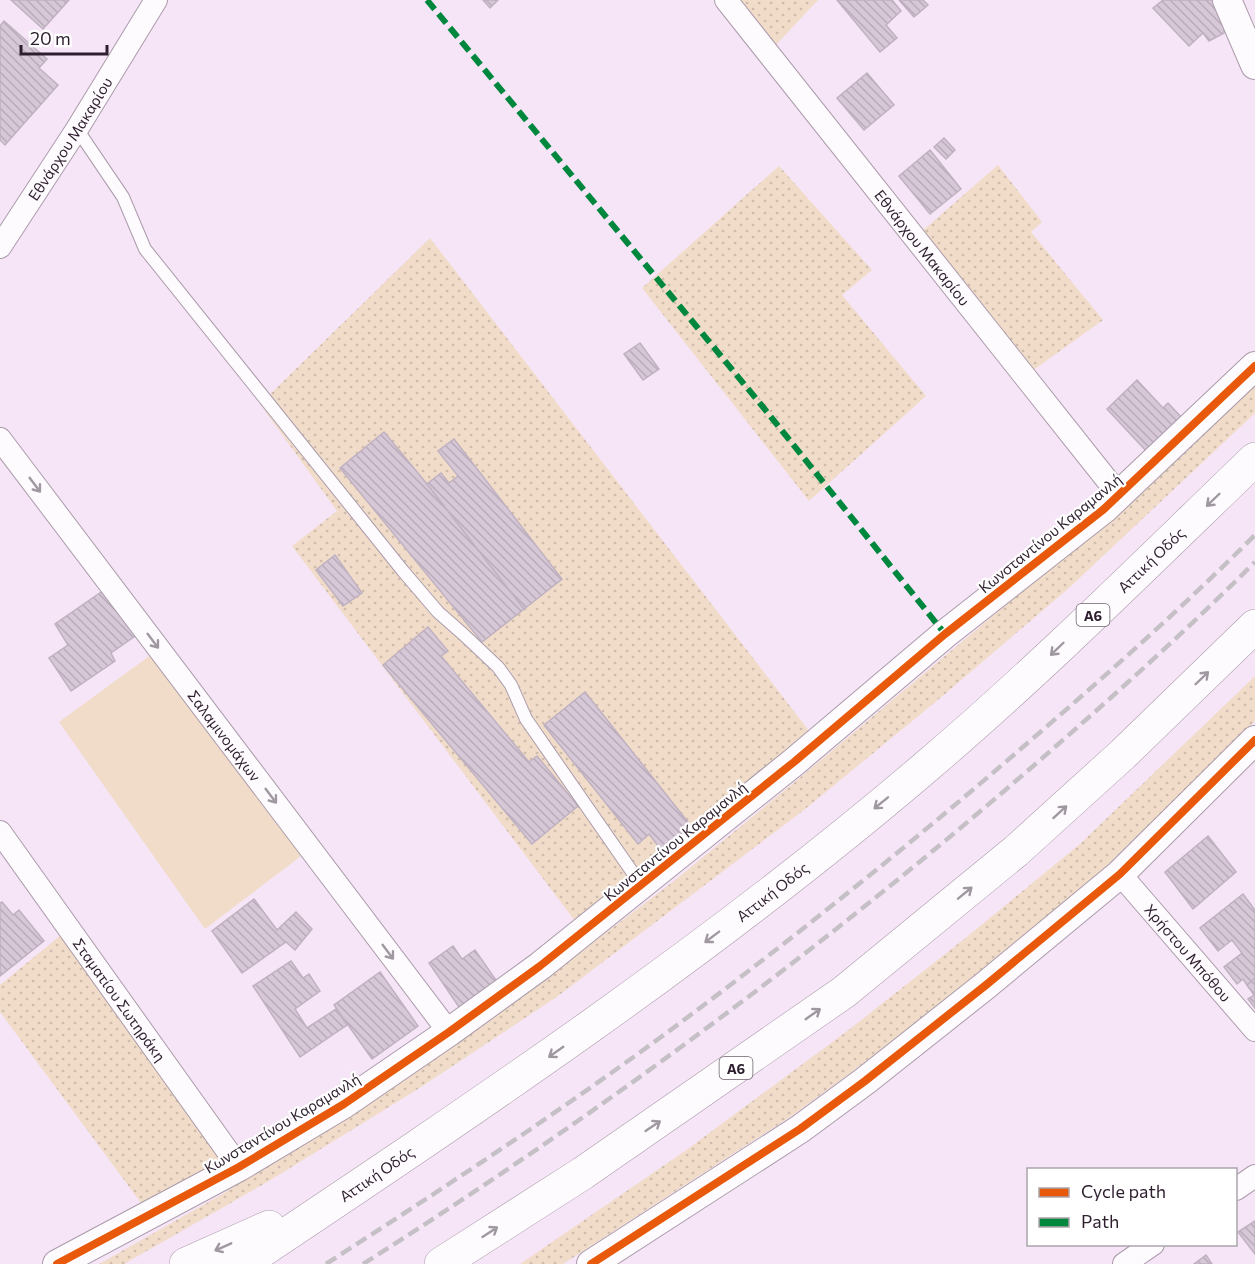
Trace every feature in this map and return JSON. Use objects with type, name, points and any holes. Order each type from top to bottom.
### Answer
[{"type":"highway","name":"Αττική Οδός","points":[[242,1264],[479,1106],[604,1018],[765,898],[927,767],[1040,666],[1255,459]]},
{"type":"highway","name":"Α6","points":[[441,1264],[592,1167],[844,992],[1016,851],[1123,754],[1255,626]]},
{"type":"highway","points":[[186,1264],[353,1190]]},
{"type":"street","name":"Εθνάρχου Μακαρίου","points":[[0,247],[77,129],[156,0]]},
{"type":"street","name":"Εθνάρχου Μακαρίου","points":[[726,0],[1119,495]]},
{"type":"street","points":[[1227,0],[1255,65]]},
{"type":"street","name":"Κωνσταντίνου Καραμανλή","points":[[57,1264],[239,1167],[344,1104],[540,966],[794,762],[945,634],[1104,510],[1255,366]]},
{"type":"street","name":"Σαλαμινομάχων","points":[[0,439],[449,1032]]},
{"type":"street","points":[[591,1264],[620,1256],[856,1088],[987,985],[1120,874],[1255,740]]},
{"type":"street","name":"Σταματίου Σωτηράκη","points":[[0,832],[239,1167]]},
{"type":"street","name":"Χρήστου Μπόθου","points":[[1120,874],[1255,1030]]},
{"type":"street","points":[[1237,1188],[1255,1176]]},
{"type":"street","points":[[1124,1264],[1151,1246]]},
{"type":"lane","points":[[77,129],[123,197],[145,249],[410,579],[438,612],[498,667],[511,685],[526,719],[642,886]]},
{"type":"shaded area","points":[[735,0],[818,0],[774,47]]},
{"type":"shaded area","points":[[998,165],[1042,222],[1031,232],[1103,320],[1032,371],[920,233]]},
{"type":"shaded area","points":[[779,166],[872,270],[842,295],[926,396],[809,501],[642,288]]},
{"type":"shaded area","points":[[430,238],[813,736],[581,929],[292,546],[337,511],[260,404]]},
{"type":"shaded area","points":[[1255,381],[1255,413],[1069,588],[804,810],[558,996],[418,1089],[269,1181],[124,1264],[99,1264],[221,1195],[410,1075],[545,979],[674,881],[1050,568]]},
{"type":"shaded area","points":[[163,646],[309,850],[205,929],[59,722]]},
{"type":"shaded area","points":[[1255,676],[1255,721],[1111,863],[1009,950],[790,1117],[563,1264],[520,1264],[685,1151],[846,1032],[963,940],[1080,844]]},
{"type":"shaded area","points":[[61,935],[223,1163],[141,1203],[0,1012],[0,985]]},
{"type":"building","points":[[11,0],[69,0],[43,29]]},
{"type":"building","points":[[483,0],[498,0],[490,8]]},
{"type":"building","points":[[837,0],[892,0],[901,11],[886,25],[897,38],[880,52]]},
{"type":"building","points":[[899,0],[923,0],[928,5],[914,17]]},
{"type":"building","points":[[1163,0],[1220,0],[1223,4],[1224,33],[1209,41],[1203,33],[1189,46],[1153,8]]},
{"type":"building","points":[[4,21],[47,59],[39,68],[58,85],[5,145],[0,140],[0,26]]},
{"type":"building","points":[[867,73],[894,105],[864,130],[837,98]]},
{"type":"building","points":[[944,138],[955,150],[946,159],[934,147]]},
{"type":"building","points":[[930,150],[961,189],[930,214],[899,176]]},
{"type":"building","points":[[640,343],[659,369],[643,380],[624,354]]},
{"type":"building","points":[[1137,380],[1163,408],[1168,403],[1182,418],[1147,452],[1107,409]]},
{"type":"building","points":[[384,432],[524,609],[482,642],[340,468]]},
{"type":"building","points":[[454,439],[562,579],[524,609],[427,484],[441,473],[449,483],[458,476],[438,451]]},
{"type":"building","points":[[335,555],[362,593],[343,606],[316,570]]},
{"type":"building","points":[[107,588],[138,634],[111,653],[115,661],[71,691],[49,658],[68,645],[55,624]]},
{"type":"building","points":[[428,627],[448,651],[441,656],[529,762],[537,756],[578,806],[532,844],[383,665]]},
{"type":"building","points":[[585,692],[695,831],[665,855],[649,834],[638,844],[544,725]]},
{"type":"building","points":[[1208,836],[1236,872],[1193,909],[1165,872]]},
{"type":"building","points":[[1243,894],[1255,910],[1255,978],[1247,985],[1243,979],[1237,984],[1224,967],[1242,953],[1232,940],[1218,951],[1200,928]]},
{"type":"building","points":[[254,899],[277,930],[296,912],[312,929],[295,950],[286,942],[242,973],[212,931]]},
{"type":"building","points":[[2,902],[13,915],[19,910],[44,941],[0,976],[0,903]]},
{"type":"building","points":[[453,946],[462,959],[475,950],[498,983],[461,1010],[429,963]]},
{"type":"building","points":[[291,961],[303,978],[309,974],[320,991],[295,1009],[307,1028],[336,1009],[347,1025],[300,1057],[253,986]]},
{"type":"building","points":[[380,972],[418,1026],[372,1059],[334,1005]]},
{"type":"building","points":[[1255,978],[1255,1008],[1248,999],[1254,995],[1247,985]]},
{"type":"building","points":[[1255,1221],[1255,1254],[1238,1232]]},
{"type":"building","points":[[1206,1255],[1212,1264],[1194,1264]]},
{"type":"railway","points":[[326,1264],[579,1096],[794,936],[924,831],[1040,732],[1165,621],[1255,535]]},
{"type":"railway","points":[[363,1264],[451,1207],[623,1089],[790,965],[953,834],[1032,767],[1173,641],[1255,562]]},
{"type":"marked path","points":[[427,0],[763,407],[945,634]]},
{"type":"cycle path","points":[[57,1264],[239,1167],[344,1104],[540,966],[794,762],[945,634],[1104,509],[1255,366]]},
{"type":"cycle path","points":[[591,1264],[800,1129],[865,1081],[1120,874],[1255,740]]}]
